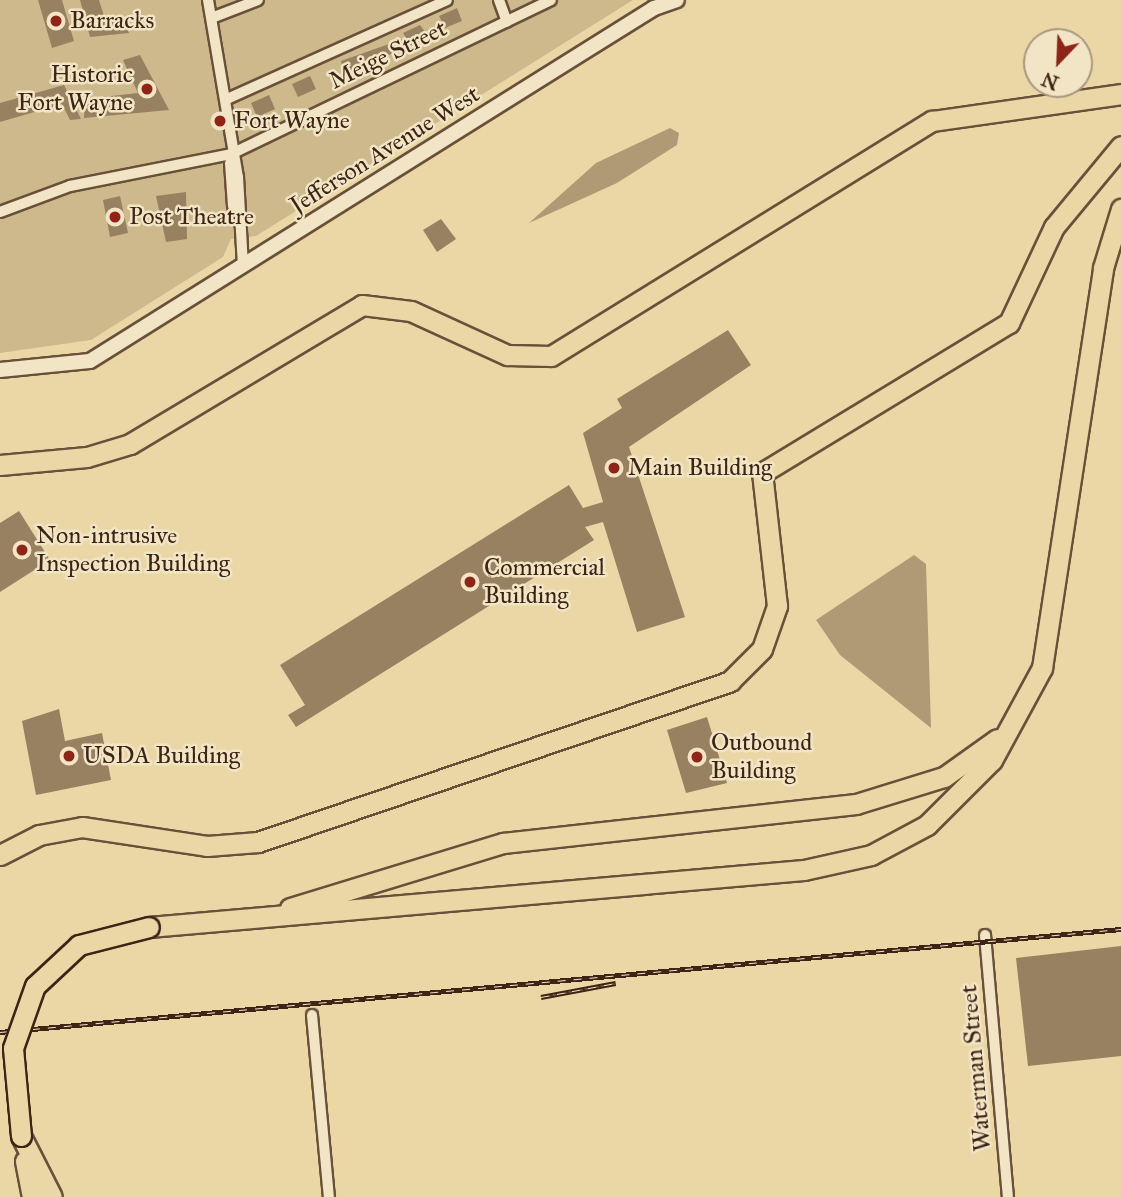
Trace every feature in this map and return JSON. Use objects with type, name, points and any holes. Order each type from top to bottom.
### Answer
[{"type":"highway","points":[[0,465],[87,457],[130,443],[362,305],[411,311],[513,356],[551,356],[932,121],[1121,94]]},
{"type":"highway","points":[[1,854],[39,835],[82,827],[207,846],[258,842],[730,681],[762,649],[779,595],[762,473],[1009,323],[1062,216],[1121,146]]},
{"type":"highway","points":[[32,1197],[21,1136],[12,1059],[20,1017],[35,986],[79,945],[149,928],[846,863],[888,847],[938,816],[987,766],[1024,710],[1050,638],[1103,268],[1121,209]]},
{"type":"highway","points":[[1121,216],[1121,257]]},
{"type":"highway","points":[[245,920],[503,843],[797,814],[905,791],[965,766],[1024,710]]},
{"type":"highway","points":[[21,1136],[52,1197]]},
{"type":"main road","name":"Jefferson Avenue West","points":[[0,370],[90,361],[634,21],[677,0]]},
{"type":"street","points":[[208,0],[214,17],[227,99],[243,267]]},
{"type":"street","points":[[214,17],[258,0]]},
{"type":"street","points":[[227,99],[447,0]]},
{"type":"street","points":[[499,0],[507,22]]},
{"type":"street","name":"Meige Street","points":[[0,212],[70,186],[231,154],[551,0]]},
{"type":"street","name":"Waterman Street","points":[[985,935],[1008,1197]]},
{"type":"street","points":[[312,1014],[329,1197]]},
{"type":"shaded area","name":"Fort Wayne","points":[[0,0],[633,0],[256,236],[231,239],[223,257],[91,340],[0,353]]},
{"type":"shaded area","points":[[670,128],[679,133],[677,145],[617,183],[529,223],[596,163]]},
{"type":"shaded area","points":[[914,555],[926,564],[931,728],[840,655],[816,620]]},
{"type":"building","name":"Barracks","points":[[38,0],[62,0],[74,41],[52,48]]},
{"type":"building","name":"Historic Fort Wayne","points":[[80,0],[99,0],[106,22],[123,20],[129,33],[90,37]]},
{"type":"building","points":[[457,8],[462,21],[445,28],[439,16]]},
{"type":"building","points":[[420,25],[429,37],[344,75],[341,61],[406,38],[403,33]]},
{"type":"building","points":[[140,55],[169,110],[84,118],[85,99],[138,93],[123,60]]},
{"type":"building","points":[[310,76],[316,89],[298,97],[292,84]]},
{"type":"building","points":[[64,85],[81,119],[70,120],[62,104],[0,122],[0,103]]},
{"type":"building","points":[[269,95],[275,109],[257,117],[251,103]]},
{"type":"building","points":[[186,192],[187,239],[166,242],[156,196]]},
{"type":"building","name":"Post Theatre","points":[[120,196],[128,233],[110,237],[103,200]]},
{"type":"building","points":[[441,219],[456,239],[437,252],[423,230]]},
{"type":"building","points":[[728,330],[751,365],[629,447],[685,617],[637,632],[603,522],[585,527],[594,540],[296,727],[288,715],[305,705],[280,665],[569,485],[583,508],[603,502],[583,433],[622,408],[617,399]]},
{"type":"building","name":"Non-intrusive Inspection Building","points":[[19,511],[50,560],[0,592],[0,523]]},
{"type":"building","name":"USDA Building","points":[[59,709],[65,741],[102,733],[111,780],[36,795],[22,721]]},
{"type":"building","name":"Outbound Building","points":[[707,717],[727,783],[686,793],[667,730]]},
{"type":"building","points":[[1121,946],[1121,1056],[1028,1066],[1016,958]]},
{"type":"railway","points":[[0,1032],[1121,929]]},
{"type":"railway","points":[[541,997],[616,983]]},
{"type":"place","name":"Barracks","points":[[56,21]]},
{"type":"place","name":"Historic Fort Wayne","points":[[147,89]]},
{"type":"place","name":"Fort Wayne","points":[[220,121]]},
{"type":"place","name":"Post Theatre","points":[[115,217]]},
{"type":"place","name":"Main Building","points":[[614,468]]},
{"type":"place","name":"Non-intrusive Inspection Building","points":[[22,550]]},
{"type":"place","name":"Commercial Building","points":[[470,582]]},
{"type":"place","name":"USDA Building","points":[[69,756]]},
{"type":"place","name":"Outbound Building","points":[[697,757]]}]
